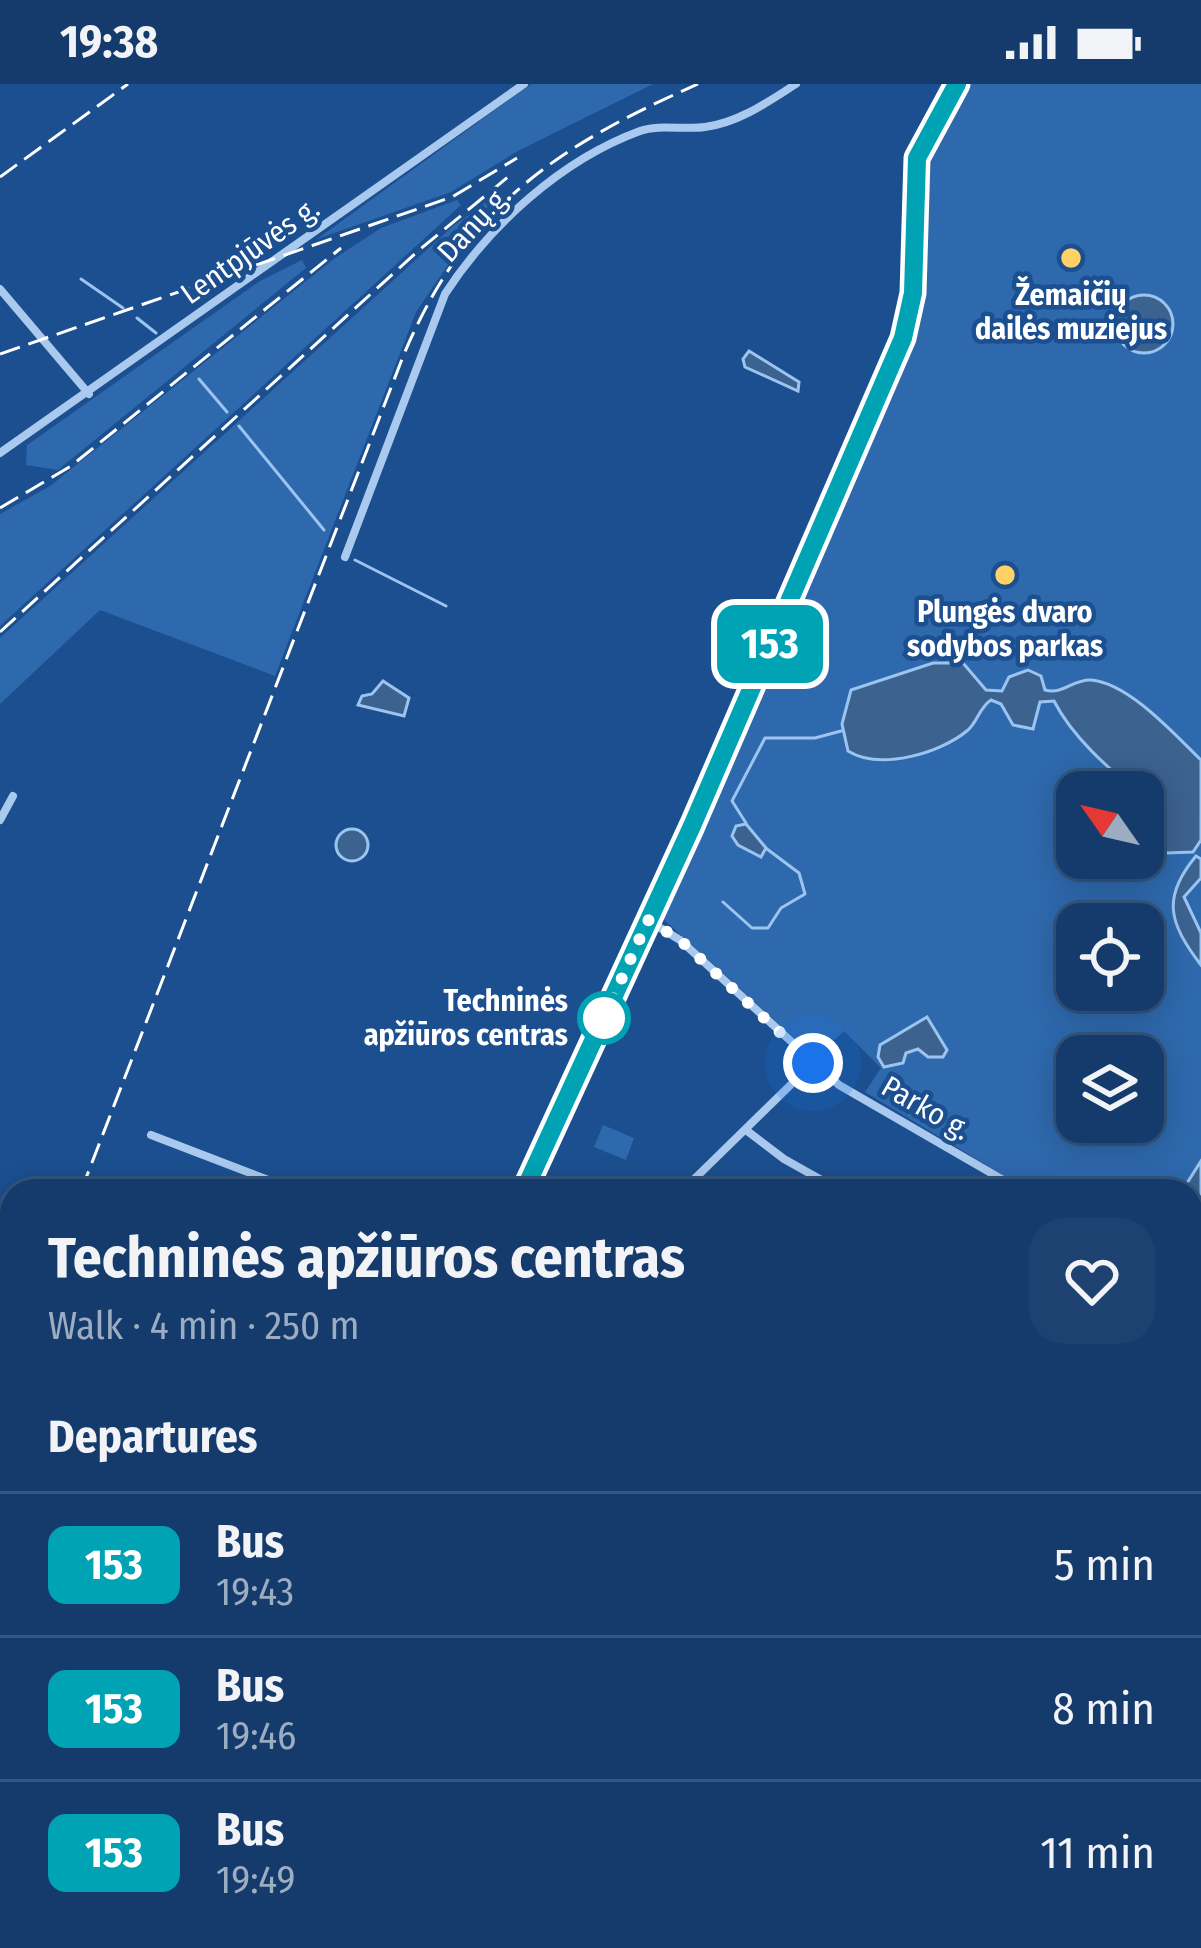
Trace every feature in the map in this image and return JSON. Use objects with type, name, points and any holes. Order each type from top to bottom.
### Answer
[{"type":"main road","points":[[529,1179],[903,338],[913,293],[917,158],[957,84]]},
{"type":"street","name":"Lentpjūvės g.","points":[[0,453],[524,84]]},
{"type":"street","name":"Danų g.","points":[[345,557],[445,294],[469,257],[520,205],[584,160],[644,130],[708,127],[734,119],[796,84]]},
{"type":"street","points":[[0,289],[89,394]]},
{"type":"street","points":[[0,820],[13,796]]},
{"type":"street","name":"Parko g.","points":[[648,920],[680,940],[839,1085],[1001,1179]]},
{"type":"street","points":[[695,1179],[813,1063]]},
{"type":"street","points":[[746,1130],[820,1179]]},
{"type":"street","points":[[152,1135],[266,1179]]},
{"type":"shaded area","points":[[531,84],[653,84],[516,152],[451,192],[317,239]]},
{"type":"shaded area","name":"Plungės dvaro sodybos parkas","points":[[964,84],[1201,84],[1201,1161],[1190,1179],[1009,1179],[865,1092],[881,1068],[844,1031],[815,1057],[660,916],[911,336],[919,294],[919,210],[926,157]]},
{"type":"shaded area","points":[[495,196],[416,312],[275,676],[100,610],[0,704],[0,638],[453,226]]},
{"type":"shaded area","points":[[457,200],[461,205],[0,626],[0,514],[50,486],[335,258],[381,228]]},
{"type":"shaded area","points":[[302,260],[306,268],[58,470],[26,465],[27,445],[260,281]]},
{"type":"shaded area","points":[[1144,295],[1164,304],[1173,324],[1164,344],[1144,353],[1124,344],[1115,324],[1124,304]]},
{"type":"shaded area","points":[[749,351],[799,382],[798,391],[745,367],[743,359]]},
{"type":"shaded area","points":[[933,663],[963,663],[986,690],[1002,691],[1009,677],[1028,670],[1041,676],[1045,690],[1091,680],[1106,683],[1136,700],[1201,760],[1201,840],[1193,852],[1164,851],[1164,771],[1113,771],[1087,746],[1054,701],[1040,702],[1033,729],[1013,725],[1001,704],[991,700],[968,730],[942,746],[910,757],[876,759],[848,751],[842,724],[851,690]]},
{"type":"shaded area","points":[[383,681],[409,698],[404,716],[358,705],[362,696],[372,694]]},
{"type":"shaded area","points":[[746,824],[766,848],[761,857],[738,845],[732,836],[736,826]]},
{"type":"shaded area","points":[[352,829],[363,834],[368,845],[363,856],[352,861],[341,856],[336,845],[341,834]]},
{"type":"shaded area","points":[[1196,856],[1201,859],[1201,878],[1184,897],[1201,933],[1201,965],[1182,936],[1173,910],[1178,884]]},
{"type":"shaded area","points":[[927,1017],[947,1050],[943,1057],[928,1057],[918,1049],[906,1053],[903,1063],[884,1067],[878,1057],[880,1045]]},
{"type":"shaded area","points":[[603,1125],[634,1138],[626,1160],[594,1147]]},
{"type":"shaded area","points":[[1201,1161],[1201,1179],[1190,1179]]},
{"type":"waterway","points":[[81,279],[123,308]]},
{"type":"waterway","points":[[137,318],[156,333]]},
{"type":"waterway","points":[[199,379],[227,412]]},
{"type":"waterway","points":[[239,426],[324,530]]},
{"type":"waterway","points":[[355,560],[446,606]]},
{"type":"waterway","points":[[746,823],[732,801],[765,738],[815,738],[841,731]]},
{"type":"waterway","points":[[723,902],[752,928],[768,928],[781,908],[805,894],[799,873],[767,849]]},
{"type":"railway","points":[[0,177],[128,84]]},
{"type":"railway","points":[[86,1179],[404,354],[429,302],[456,258],[521,187],[601,132],[698,84]]},
{"type":"railway","points":[[0,354],[452,197],[517,158]]},
{"type":"railway","points":[[0,632],[418,251],[508,177]]},
{"type":"railway","points":[[0,508],[71,466],[341,248]]},
{"type":"bus line","name":"153","points":[[530,1179],[692,826],[903,338],[913,293],[917,158],[957,84]]},
{"type":"place","name":"Žemaičių dailės muziejus","points":[[1071,258]]},
{"type":"place","name":"Plungės dvaro sodybos parkas","points":[[1005,575]]},
{"type":"place","name":"Techninės apžiūros centras","points":[[604,1018]]},
{"type":"route","points":[[604,1018],[648,920],[680,940],[813,1063]]}]
